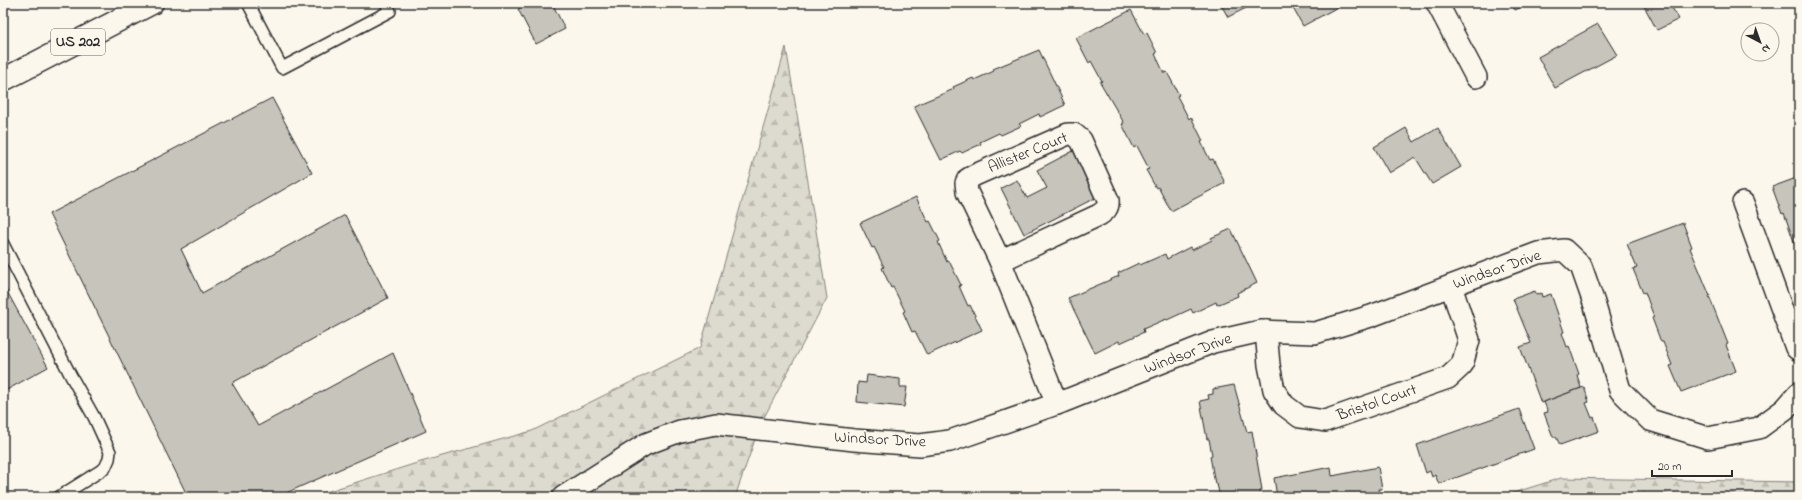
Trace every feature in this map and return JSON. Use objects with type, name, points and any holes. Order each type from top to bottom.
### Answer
[{"type":"main road","name":"US 202","points":[[3,80],[152,3]]},
{"type":"street","points":[[1437,3],[1476,77]]},
{"type":"street","name":"Allister Court","points":[[1000,261],[1105,212],[1108,205],[1108,200],[1081,140],[1074,134],[1061,136],[968,179],[966,183],[967,192],[1000,261],[1058,404]]},
{"type":"street","points":[[1743,203],[1796,348],[1799,350]]},
{"type":"street","name":"Windsor Drive","points":[[563,497],[646,444],[680,431],[716,424],[854,440],[920,445],[950,441],[1058,404],[1213,342],[1260,331],[1315,333],[1371,316],[1538,253],[1564,250],[1581,266],[1594,303],[1620,390],[1650,420],[1708,438],[1759,428],[1785,409],[1799,393]]},
{"type":"street","name":"Bristol Court","points":[[1266,331],[1269,366],[1274,390],[1284,405],[1300,417],[1325,421],[1448,378],[1462,365],[1469,340],[1451,286]]},
{"type":"lane","points":[[248,3],[282,68],[390,11],[386,3]]},
{"type":"lane","points":[[3,244],[71,376],[94,417],[110,452],[105,468],[59,497]]},
{"type":"green space","points":[[786,47],[827,298],[760,425],[735,497],[310,497],[417,463],[532,431],[700,348]]},
{"type":"green space","points":[[1561,478],[1799,482],[1799,497],[1500,497]]},
{"type":"building","points":[[529,3],[552,3],[565,29],[536,44],[518,9]]},
{"type":"building","points":[[1220,3],[1256,3],[1228,17]]},
{"type":"building","points":[[1290,3],[1345,3],[1303,26]]},
{"type":"building","points":[[1511,3],[1530,3],[1515,10]]},
{"type":"building","points":[[1648,3],[1669,3],[1679,19],[1657,30],[1644,6]]},
{"type":"building","points":[[1131,10],[1144,34],[1147,33],[1157,53],[1155,54],[1164,73],[1167,72],[1189,119],[1191,117],[1203,141],[1201,142],[1210,160],[1213,159],[1225,183],[1171,211],[1158,187],[1156,188],[1146,170],[1149,169],[1137,146],[1134,148],[1122,124],[1124,123],[1100,82],[1102,81],[1091,61],[1089,63],[1076,38]]},
{"type":"building","points":[[1598,24],[1617,55],[1555,88],[1538,57]]},
{"type":"building","points":[[1039,50],[1065,105],[1040,117],[1039,114],[1019,124],[1021,126],[1001,135],[999,133],[962,153],[960,151],[941,160],[914,106],[954,89],[953,87],[973,78],[974,80],[994,71],[993,69]]},
{"type":"building","points":[[272,98],[312,173],[181,249],[202,293],[345,215],[388,298],[232,383],[258,426],[393,353],[426,431],[277,497],[188,497],[49,214]]},
{"type":"building","points":[[1406,128],[1414,142],[1438,128],[1461,167],[1432,184],[1415,157],[1389,173],[1374,147]]},
{"type":"building","points":[[1075,150],[1099,196],[1024,234],[1001,188],[1017,180],[1027,198],[1047,188],[1037,170]]},
{"type":"building","points":[[1799,177],[1799,256],[1784,213],[1782,214],[1772,187]]},
{"type":"building","points":[[916,197],[928,222],[930,221],[940,241],[938,242],[947,262],[949,261],[961,285],[959,286],[968,306],[970,305],[982,330],[927,355],[915,331],[912,332],[903,312],[905,311],[893,287],[891,288],[882,268],[884,267],[874,247],[872,248],[860,223]]},
{"type":"building","points":[[1683,223],[1692,247],[1690,248],[1728,344],[1726,345],[1736,371],[1681,392],[1670,366],[1672,365],[1663,342],[1661,342],[1652,318],[1654,317],[1645,292],[1643,293],[1633,269],[1637,268],[1627,244]]},
{"type":"building","points":[[1231,229],[1257,283],[1237,293],[1238,296],[1217,305],[1216,302],[1193,313],[1191,309],[1143,329],[1144,332],[1120,343],[1119,341],[1095,353],[1068,298],[1119,276],[1118,273],[1139,263],[1140,265],[1165,254],[1167,259],[1190,247],[1192,250],[1212,240],[1211,238]]},
{"type":"building","points":[[3,284],[48,367],[3,392]]},
{"type":"building","points":[[1535,291],[1536,295],[1541,293],[1542,297],[1551,294],[1564,332],[1562,333],[1567,347],[1569,346],[1579,374],[1577,375],[1581,388],[1541,403],[1520,347],[1531,343],[1513,299]]},
{"type":"building","points":[[867,375],[900,379],[900,387],[907,387],[904,407],[857,402],[858,382],[866,383]]},
{"type":"building","points":[[1234,385],[1247,432],[1252,431],[1262,490],[1260,491],[1261,497],[1220,497],[1217,484],[1215,484],[1210,456],[1212,455],[1209,439],[1207,439],[1200,401],[1209,399],[1208,395],[1213,394],[1213,389]]},
{"type":"building","points":[[1584,387],[1589,402],[1586,403],[1592,418],[1594,417],[1599,431],[1560,445],[1556,437],[1553,437],[1544,413],[1548,412],[1544,402]]},
{"type":"building","points":[[1519,409],[1534,449],[1439,484],[1435,475],[1432,477],[1430,471],[1426,473],[1417,445]]},
{"type":"building","points":[[1331,467],[1332,476],[1378,467],[1382,489],[1379,489],[1380,494],[1375,496],[1376,497],[1277,497],[1274,478]]}]
